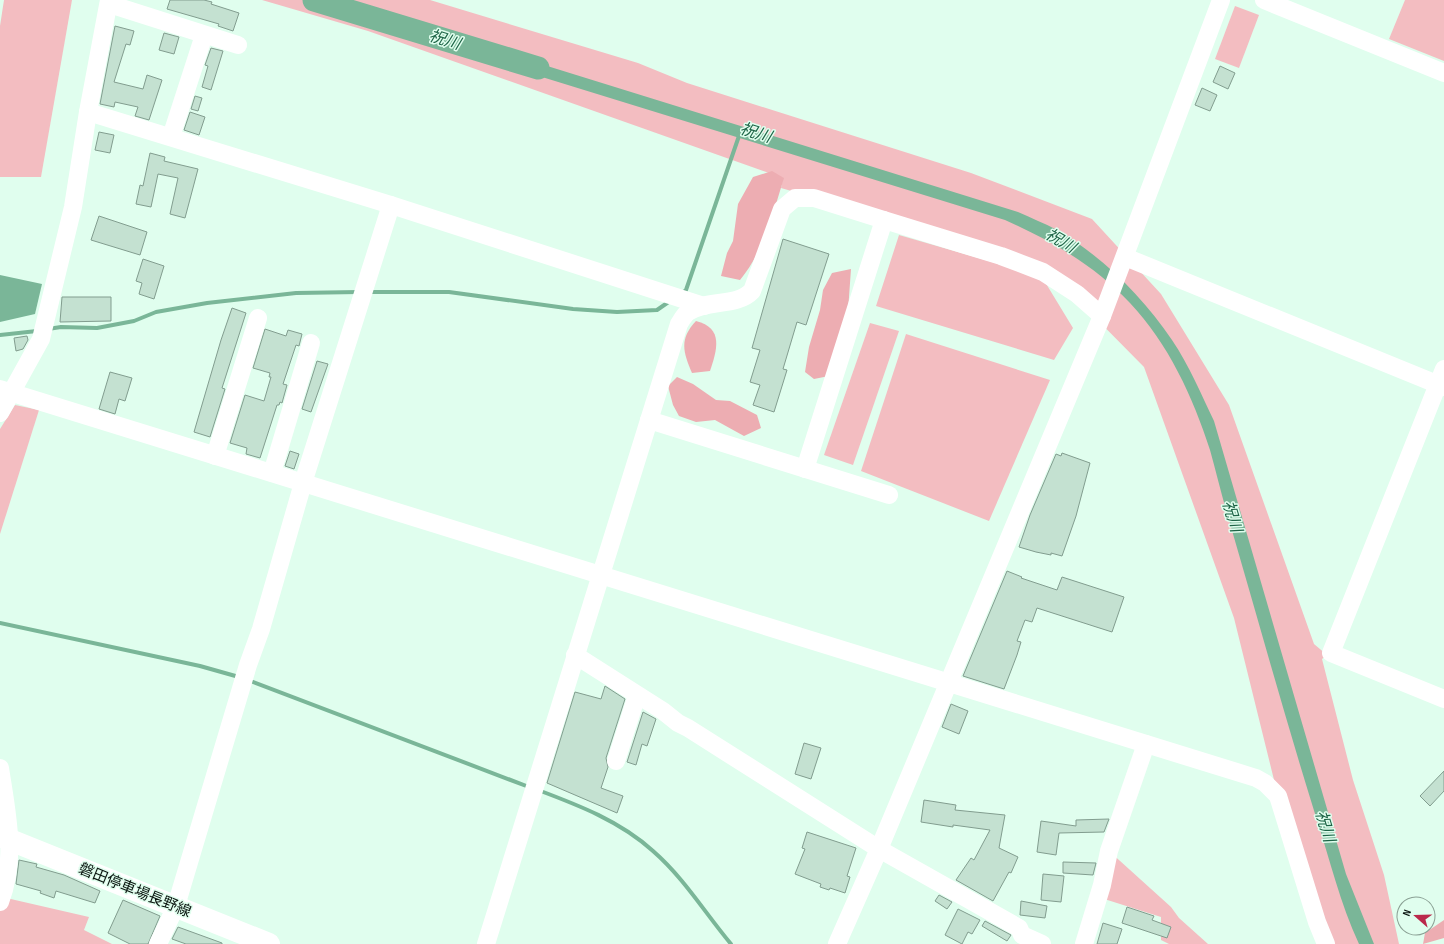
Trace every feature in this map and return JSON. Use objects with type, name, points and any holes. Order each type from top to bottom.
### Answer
[{"type":"main road","name":"磐田停車場長野線","points":[[5,838],[270,944]]},
{"type":"street","points":[[837,944],[879,849],[1105,309],[1221,0]]},
{"type":"street","points":[[1264,0],[1444,74]]},
{"type":"street","points":[[0,413],[6,391],[41,340],[73,207],[88,112],[109,2],[204,35],[238,45]]},
{"type":"street","points":[[171,137],[204,35]]},
{"type":"street","points":[[88,112],[391,205],[704,306]]},
{"type":"street","points":[[486,944],[678,324],[688,312],[704,306],[747,296],[752,290],[782,209],[795,198],[814,198],[1001,256],[1043,272],[1077,294],[1105,309]]},
{"type":"street","points":[[158,944],[176,906],[248,665],[261,629],[303,483],[391,205]]},
{"type":"street","points":[[805,469],[884,220]]},
{"type":"street","points":[[1125,257],[1442,380],[1331,653],[1444,699]]},
{"type":"street","points":[[214,456],[258,318]]},
{"type":"street","points":[[272,474],[311,343]]},
{"type":"street","points":[[6,391],[1256,778],[1272,788],[1278,796],[1316,922],[1326,944]]},
{"type":"street","points":[[648,420],[889,495]]},
{"type":"street","points":[[575,656],[663,711],[678,723],[879,849],[1019,928],[1018,939],[1042,944]]},
{"type":"street","points":[[616,761],[637,695]]},
{"type":"street","points":[[1084,944],[1102,885],[1109,851],[1146,744]]},
{"type":"street","points":[[0,768],[5,838],[10,861],[7,879],[0,902]]},
{"type":"shaded area","points":[[4,0],[72,0],[41,177],[0,177],[0,26]]},
{"type":"shaded area","points":[[262,0],[430,0],[638,63],[687,83],[971,173],[1092,219],[1161,294],[1229,405],[1314,644],[1327,655],[1322,659],[1353,780],[1384,875],[1396,936],[1399,944],[1331,944],[1278,796],[1234,618],[1144,367],[1064,286],[1042,277],[1073,328],[1054,360],[876,306],[899,235],[1037,275],[961,240],[781,188],[783,178],[368,31]]},
{"type":"shaded area","points":[[1405,0],[1444,0],[1444,61],[1389,39]]},
{"type":"shaded area","points":[[1235,6],[1259,15],[1239,68],[1215,59]]},
{"type":"shaded area","points":[[772,171],[784,178],[772,218],[762,244],[740,280],[721,276],[727,253],[733,241],[738,204],[753,177]]},
{"type":"shaded area","points":[[851,269],[848,311],[829,376],[814,379],[805,372],[809,347],[820,310],[823,290],[832,273]]},
{"type":"shaded area","points":[[696,321],[705,324],[715,334],[716,348],[710,371],[692,373],[686,359],[684,346],[687,334]]},
{"type":"shaded area","points":[[870,323],[899,331],[853,465],[824,455]]},
{"type":"shaded area","points":[[906,334],[1050,380],[989,521],[861,471]]},
{"type":"shaded area","points":[[677,377],[693,384],[716,400],[730,401],[757,415],[761,428],[744,436],[715,420],[696,422],[679,416],[673,405],[668,386]]},
{"type":"shaded area","points":[[15,405],[39,410],[0,534],[0,429]]},
{"type":"shaded area","points":[[1109,851],[1171,907],[1179,918],[1208,944],[1169,944],[1161,940],[1161,917],[1098,897]]},
{"type":"shaded area","points":[[2,897],[89,917],[84,930],[112,944],[0,944],[0,902]]},
{"type":"shaded area","points":[[1444,920],[1444,938],[1423,944],[1424,936],[1436,936],[1436,925]]},
{"type":"water","points":[[515,56],[1018,212],[1052,227],[1090,252],[1135,293],[1172,340],[1184,359],[1214,421],[1346,874],[1374,944],[1359,944],[1341,897],[1283,708],[1210,450],[1196,410],[1168,353],[1144,319],[1130,303],[1102,277],[1072,255],[1039,236],[1005,220],[500,64]]},
{"type":"water","points":[[0,275],[42,284],[35,314],[0,322]]},
{"type":"building","points":[[170,0],[204,0],[212,2],[211,4],[239,13],[233,31],[218,26],[219,24],[167,9]]},
{"type":"building","points":[[115,26],[134,31],[130,45],[126,44],[114,82],[143,89],[147,75],[162,80],[149,120],[135,116],[138,107],[115,102],[114,107],[100,104]]},
{"type":"building","points":[[164,33],[179,37],[174,54],[159,50]]},
{"type":"building","points":[[211,48],[223,51],[211,90],[202,87],[208,66],[205,65]]},
{"type":"building","points":[[1220,66],[1235,73],[1228,89],[1213,82]]},
{"type":"building","points":[[1202,88],[1217,95],[1210,111],[1195,105]]},
{"type":"building","points":[[195,96],[202,98],[198,111],[191,109]]},
{"type":"building","points":[[190,112],[205,117],[199,135],[184,130]]},
{"type":"building","points":[[99,132],[114,135],[110,153],[95,150]]},
{"type":"building","points":[[150,153],[165,157],[164,161],[198,169],[185,218],[170,214],[178,178],[158,174],[151,207],[136,204],[140,185],[143,186]]},
{"type":"building","points":[[99,216],[147,232],[140,255],[91,240]]},
{"type":"building","points":[[783,239],[829,254],[806,325],[797,322],[783,369],[787,370],[774,412],[753,405],[760,385],[750,382],[760,350],[752,348]]},
{"type":"building","points":[[143,259],[164,266],[154,299],[139,294],[142,283],[136,281]]},
{"type":"building","points":[[62,297],[111,297],[111,321],[60,322]]},
{"type":"building","points":[[232,308],[246,313],[222,388],[225,389],[210,437],[194,432]]},
{"type":"building","points":[[265,329],[286,336],[288,330],[302,334],[299,346],[296,345],[283,384],[287,385],[282,403],[280,402],[279,405],[277,405],[260,458],[246,454],[247,448],[230,443],[245,395],[264,401],[271,377],[269,377],[270,373],[253,368]]},
{"type":"building","points":[[27,336],[28,340],[23,349],[16,351],[14,338]]},
{"type":"building","points":[[317,361],[328,364],[311,412],[302,409]]},
{"type":"building","points":[[110,372],[132,378],[125,401],[119,399],[115,414],[99,409]]},
{"type":"building","points":[[290,451],[299,454],[294,469],[285,466]]},
{"type":"building","points":[[1062,453],[1090,463],[1076,516],[1062,556],[1051,553],[1051,555],[1036,552],[1019,547],[1030,515],[1056,454],[1061,456]]},
{"type":"building","points":[[1007,571],[1022,577],[1021,578],[1057,590],[1062,577],[1124,597],[1112,632],[1037,608],[1032,622],[1025,620],[1017,641],[1021,642],[1004,689],[963,676]]},
{"type":"building","points":[[605,686],[625,699],[606,758],[608,767],[601,788],[623,796],[617,813],[547,783],[575,692],[601,699]]},
{"type":"building","points":[[951,704],[968,711],[959,734],[942,727]]},
{"type":"building","points":[[643,712],[656,719],[647,746],[642,744],[636,765],[627,762]]},
{"type":"building","points":[[804,743],[821,748],[811,779],[795,774]]},
{"type":"building","points":[[1444,771],[1444,791],[1430,806],[1420,796]]},
{"type":"building","points":[[924,800],[956,805],[955,810],[1005,815],[999,848],[1018,857],[1011,873],[1009,872],[993,901],[956,880],[971,858],[974,860],[990,830],[953,825],[953,827],[921,822]]},
{"type":"building","points":[[1109,819],[1104,832],[1059,833],[1056,855],[1037,852],[1041,821],[1076,826],[1076,820]]},
{"type":"building","points":[[807,832],[856,848],[847,876],[850,877],[845,893],[830,888],[829,890],[820,887],[821,884],[795,874],[805,849],[802,848]]},
{"type":"building","points":[[19,860],[37,864],[36,867],[64,875],[100,891],[95,903],[56,891],[54,898],[40,893],[41,891],[16,884]]},
{"type":"building","points":[[1063,862],[1096,863],[1093,875],[1063,873]]},
{"type":"building","points":[[1043,874],[1064,876],[1061,902],[1041,900]]},
{"type":"building","points":[[939,895],[952,902],[947,909],[935,901]]},
{"type":"building","points":[[123,900],[160,916],[148,944],[130,944],[108,933]]},
{"type":"building","points":[[1021,901],[1047,906],[1045,918],[1020,915]]},
{"type":"building","points":[[1127,907],[1154,916],[1152,920],[1171,927],[1167,938],[1122,923]]},
{"type":"building","points":[[958,909],[980,920],[972,934],[968,932],[962,944],[945,935]]},
{"type":"building","points":[[985,921],[1011,935],[1007,941],[982,926]]},
{"type":"building","points":[[1103,923],[1122,929],[1117,944],[1097,944]]},
{"type":"building","points":[[178,927],[222,944],[186,944],[172,939]]},
{"type":"waterway","name":"祝川","points":[[314,0],[538,68]]},
{"type":"waterway","points":[[682,293],[686,290],[740,133]]},
{"type":"waterway","points":[[48,329],[61,327],[97,328],[134,321],[156,312],[207,303],[296,293],[359,292]]},
{"type":"waterway","points":[[368,292],[449,292],[573,309],[617,312],[657,310],[670,301]]},
{"type":"waterway","points":[[0,335],[37,331]]},
{"type":"waterway","points":[[0,623],[200,666],[239,677]]},
{"type":"waterway","points":[[248,680],[529,787]]},
{"type":"waterway","points":[[538,790],[613,822],[640,840],[675,873],[731,944]]}]
